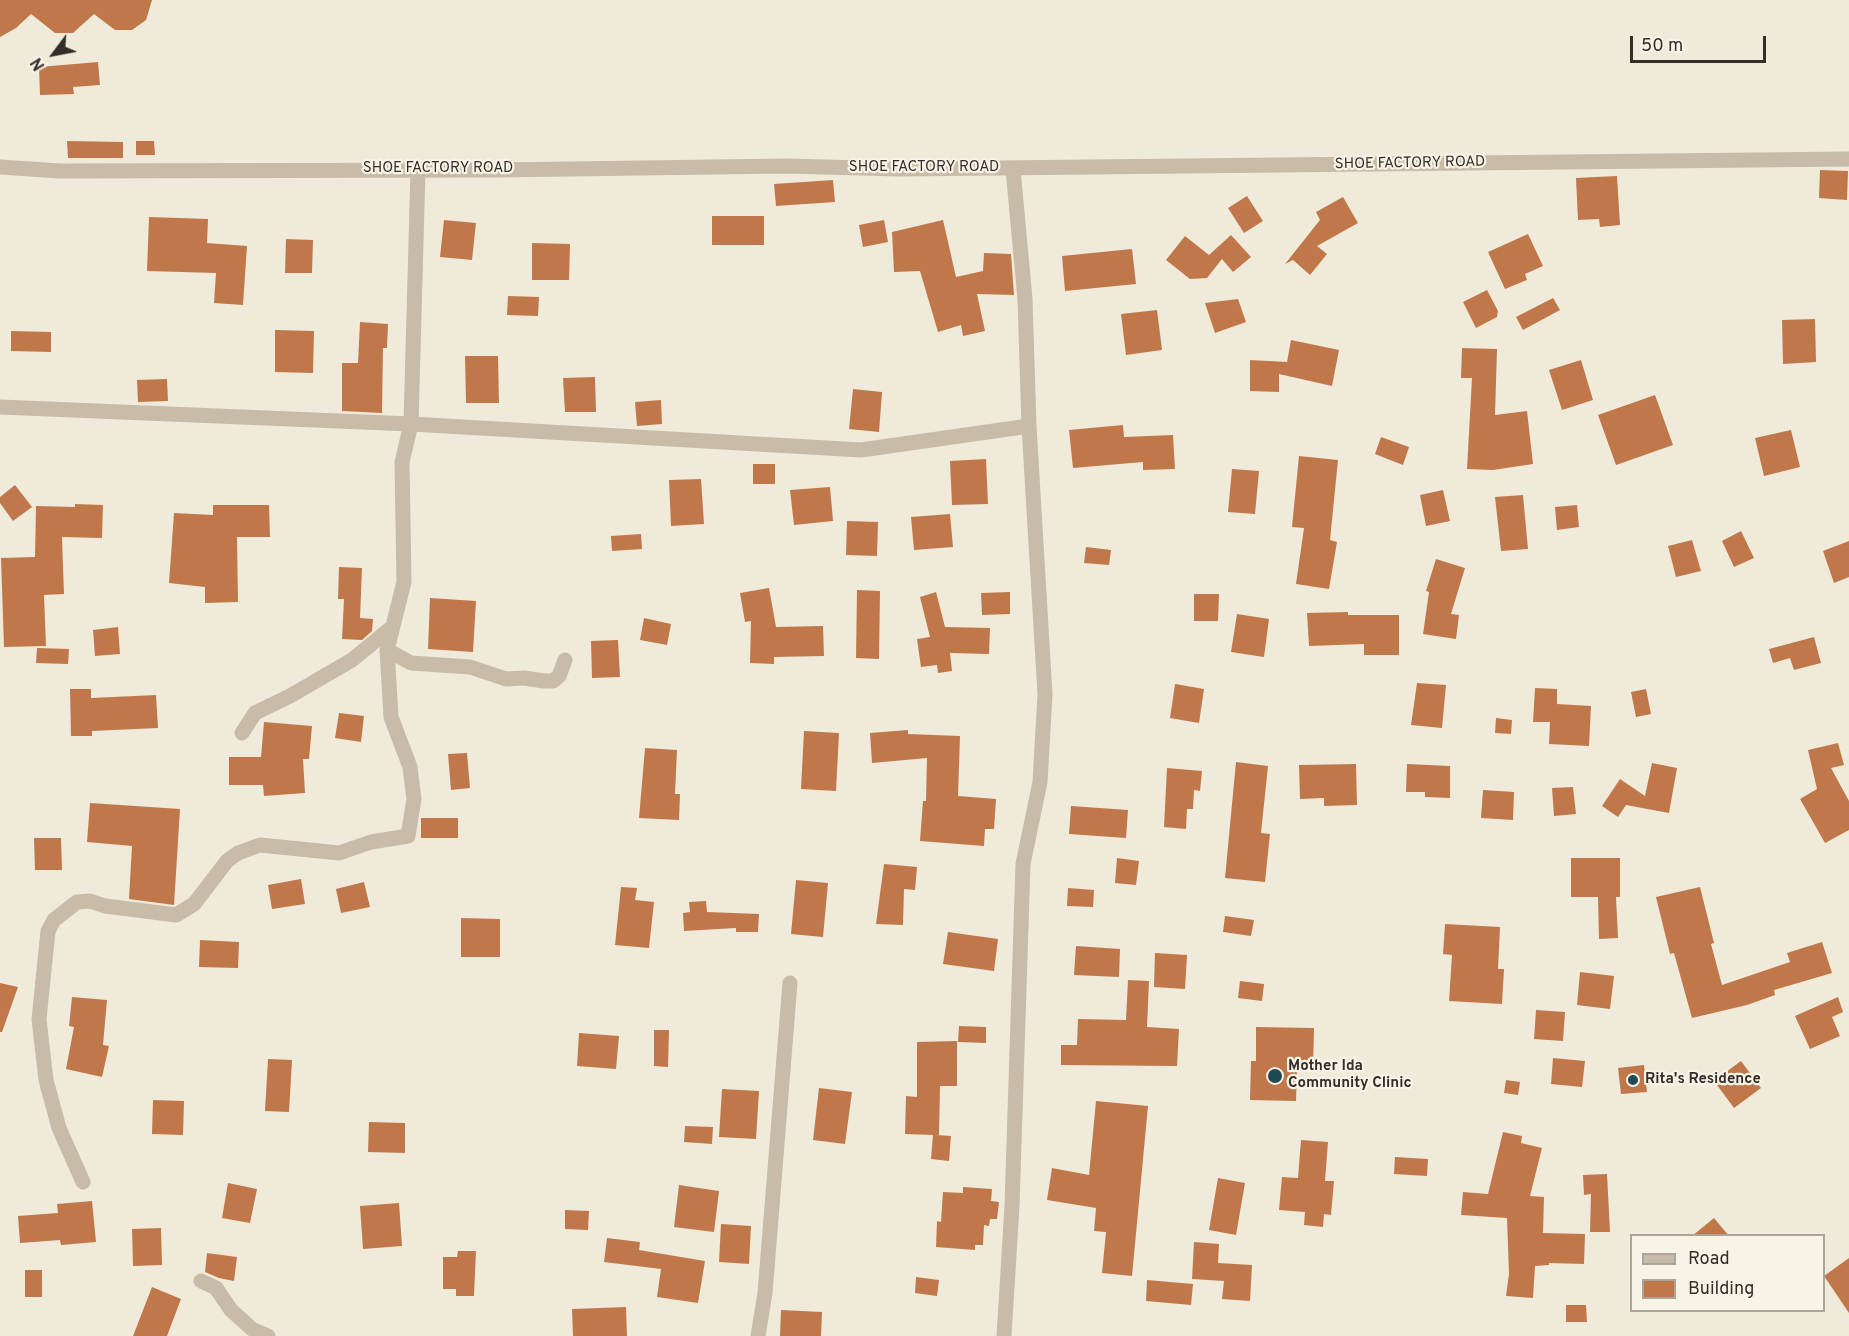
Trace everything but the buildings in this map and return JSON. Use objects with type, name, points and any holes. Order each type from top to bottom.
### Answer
[{"type":"street","name":"SHOE FACTORY ROAD","points":[[0,167],[60,171],[786,166],[900,170],[1849,159]]},
{"type":"street","points":[[83,1182],[59,1128],[46,1080],[39,1019],[48,931],[54,920],[77,902],[90,901],[105,906],[176,915],[194,904],[227,861],[238,853],[260,845],[339,853],[371,842],[408,836],[414,799],[410,767],[391,717],[387,650],[404,582],[402,462],[411,424],[418,169]]},
{"type":"street","points":[[1004,1336],[1012,1206],[1023,864],[1040,782],[1045,694],[1024,299],[1013,169]]},
{"type":"street","points":[[0,407],[411,424],[861,450],[1029,426]]},
{"type":"street","points":[[242,733],[255,713],[290,696],[351,660],[391,628]]},
{"type":"street","points":[[387,650],[411,663],[470,668],[506,679],[524,678],[544,681],[559,676],[565,660]]},
{"type":"street","points":[[758,1336],[765,1293],[790,983]]},
{"type":"street","points":[[201,1281],[216,1288],[231,1310],[252,1329],[268,1336]]},
{"type":"place","name":"Mother Ida Community Clinic","points":[[1275,1076]]},
{"type":"place","name":"Rita's Residence","points":[[1633,1080]]}]
